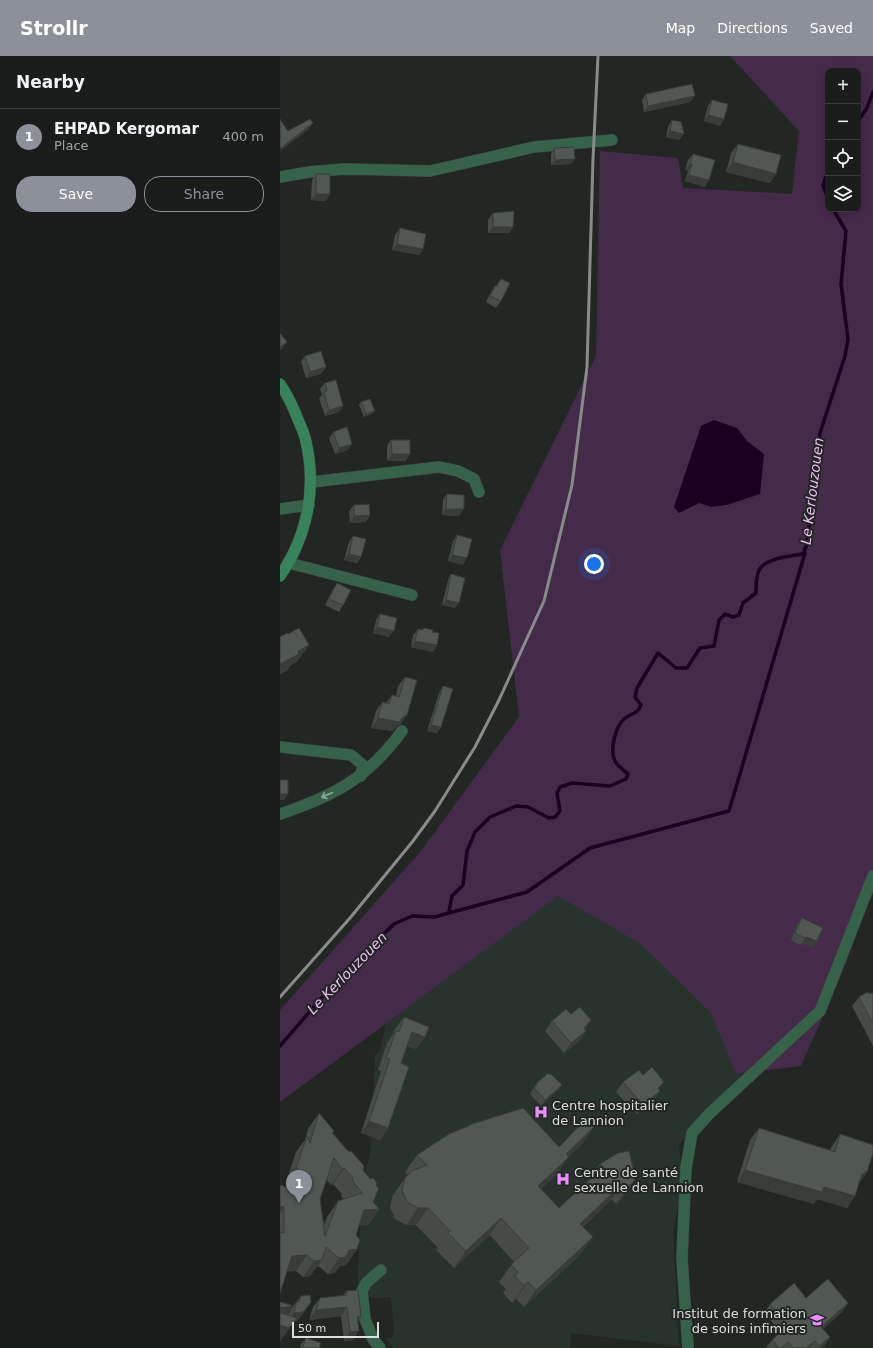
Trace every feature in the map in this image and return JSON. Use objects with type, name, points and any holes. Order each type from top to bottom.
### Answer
[{"type":"main road","points":[[280,384],[296,413],[306,442],[312,482],[309,504],[302,533],[289,563],[280,576]]},
{"type":"street","points":[[280,177],[309,172],[344,170],[430,171],[534,147],[612,140]]},
{"type":"street","points":[[312,482],[439,467],[458,471],[474,479],[479,492]]},
{"type":"street","points":[[280,509],[309,504]]},
{"type":"street","points":[[289,563],[412,595]]},
{"type":"street","points":[[280,814],[298,808],[340,789],[361,776],[388,750],[402,732]]},
{"type":"street","points":[[280,747],[350,755],[363,765],[361,776]]},
{"type":"street","points":[[688,1348],[682,1258],[686,1168],[692,1133],[710,1114],[820,1011],[873,876]]},
{"type":"street","points":[[380,1348],[373,1339],[365,1319],[362,1291],[366,1283],[381,1270]]},
{"type":"shaded area","points":[[730,56],[873,56],[873,889],[843,971],[801,1066],[736,1074],[711,1013],[641,944],[558,896],[280,1102],[280,1010],[421,851],[519,717],[500,550],[596,356],[600,151],[678,158],[683,188],[792,194],[799,131]]},
{"type":"shaded area","points":[[714,420],[737,428],[747,441],[764,454],[760,494],[727,505],[711,507],[699,503],[679,513],[674,507],[701,426]]},
{"type":"shaded area","name":"Centre hospitalier de Lannion","points":[[606,887],[728,1027],[740,1056],[741,1080],[679,1144],[683,1186],[673,1230],[679,1346],[571,1333],[570,1348],[394,1348],[385,1338],[393,1338],[394,1331],[391,1297],[357,1299],[361,1198],[371,1146],[375,1055],[380,1051],[389,1009],[550,899]]},
{"type":"building","points":[[692,84],[695,96],[648,106],[646,94]]},
{"type":"building","points":[[712,100],[728,104],[724,119],[708,115]]},
{"type":"building","points":[[280,119],[288,131],[310,119],[313,123],[281,148]]},
{"type":"building","points":[[672,120],[681,122],[684,134],[670,131]]},
{"type":"building","points":[[738,144],[781,155],[776,174],[733,162]]},
{"type":"building","points":[[574,147],[575,159],[555,160],[554,148]]},
{"type":"building","points":[[693,154],[715,160],[709,180],[689,175]]},
{"type":"building","points":[[316,174],[330,174],[330,194],[316,194]]},
{"type":"building","points":[[514,211],[513,227],[493,227],[493,213]]},
{"type":"building","points":[[400,228],[426,234],[423,249],[397,244]]},
{"type":"building","points":[[501,279],[510,283],[501,301],[490,296],[495,286],[497,286]]},
{"type":"building","points":[[280,333],[287,342],[280,347]]},
{"type":"building","points":[[321,351],[326,367],[310,372],[305,356]]},
{"type":"building","points":[[336,380],[343,406],[329,410],[324,392],[327,391],[325,383]]},
{"type":"building","points":[[370,399],[375,411],[366,414],[361,402]]},
{"type":"building","points":[[347,427],[352,444],[339,448],[333,432]]},
{"type":"building","points":[[391,440],[410,440],[410,454],[392,454]]},
{"type":"building","points":[[447,494],[464,495],[464,509],[446,509]]},
{"type":"building","points":[[369,504],[370,515],[354,516],[354,505]]},
{"type":"building","points":[[457,535],[472,539],[467,558],[452,555]]},
{"type":"building","points":[[353,536],[366,539],[361,557],[349,554]]},
{"type":"building","points":[[451,574],[465,578],[459,603],[446,600]]},
{"type":"building","points":[[337,583],[351,590],[343,605],[329,599]]},
{"type":"building","points":[[380,614],[397,618],[394,631],[377,627]]},
{"type":"building","points":[[299,628],[309,645],[298,651],[299,654],[280,664],[280,637]]},
{"type":"building","points":[[424,628],[433,630],[432,632],[439,633],[437,645],[415,641],[418,629],[423,630]]},
{"type":"building","points":[[405,677],[417,680],[407,715],[399,722],[378,718],[382,702],[389,704],[392,695],[399,697]]},
{"type":"building","points":[[443,686],[453,689],[441,727],[431,725]]},
{"type":"building","points":[[280,780],[288,780],[288,794],[280,794]]},
{"type":"building","points":[[802,918],[823,928],[817,941],[806,937],[805,938],[795,933]]},
{"type":"building","points":[[868,992],[869,994],[873,993],[873,1024],[859,997]]},
{"type":"building","points":[[580,1007],[591,1020],[584,1028],[586,1031],[571,1043],[552,1021],[566,1009],[571,1014]]},
{"type":"building","points":[[404,1017],[429,1027],[425,1037],[412,1032],[401,1063],[409,1067],[388,1128],[369,1121],[390,1059],[386,1058],[396,1031],[399,1032]]},
{"type":"building","points":[[652,1067],[664,1082],[658,1088],[660,1091],[643,1105],[623,1082],[639,1070],[643,1075]]},
{"type":"building","points":[[548,1073],[562,1085],[545,1100],[534,1088],[537,1085],[536,1084]]},
{"type":"building","points":[[523,1108],[559,1147],[586,1119],[594,1127],[566,1154],[569,1157],[538,1186],[559,1208],[603,1167],[600,1164],[618,1153],[629,1151],[634,1172],[631,1176],[635,1180],[628,1187],[624,1182],[580,1224],[593,1237],[536,1290],[528,1282],[524,1286],[515,1276],[518,1272],[511,1265],[529,1248],[501,1218],[466,1251],[448,1233],[450,1231],[428,1208],[418,1208],[407,1202],[402,1190],[405,1178],[412,1171],[427,1165],[417,1155],[449,1134],[469,1125]]},
{"type":"building","points":[[319,1113],[334,1131],[332,1133],[364,1166],[363,1170],[370,1179],[373,1178],[377,1183],[376,1186],[379,1188],[373,1202],[379,1209],[364,1210],[356,1235],[360,1240],[357,1249],[349,1250],[346,1257],[339,1258],[326,1247],[322,1260],[314,1261],[307,1255],[292,1256],[280,1293],[280,1232],[284,1233],[284,1207],[280,1206],[280,1185],[297,1191],[301,1174],[296,1169],[307,1136],[310,1143]],"holes":[[[334,1158],[342,1169],[344,1168],[353,1178],[352,1180],[362,1193],[338,1201],[325,1236],[320,1199]]]},
{"type":"building","points":[[759,1128],[835,1152],[840,1134],[873,1145],[873,1153],[867,1172],[865,1171],[865,1174],[862,1174],[855,1196],[824,1187],[822,1192],[745,1170]]},
{"type":"building","points":[[828,1279],[848,1303],[821,1327],[830,1337],[819,1346],[815,1341],[806,1348],[793,1348],[788,1342],[779,1348],[772,1340],[788,1326],[770,1304],[794,1283],[806,1298]]},
{"type":"building","points":[[358,1290],[361,1316],[357,1317],[359,1331],[350,1332],[347,1307],[316,1310],[320,1298],[347,1295],[346,1291]]},
{"type":"building","points":[[310,1295],[311,1302],[303,1312],[294,1313],[296,1303],[299,1302],[301,1296]]},
{"type":"building","points":[[280,1302],[294,1306],[280,1308]]},
{"type":"building","points":[[280,1313],[297,1318],[289,1328],[280,1325]]},
{"type":"building","points":[[306,1338],[321,1343],[319,1348],[302,1348]]},
{"type":"waterway","name":"Le Kerlouzouen","points":[[861,117],[867,108],[873,92]]},
{"type":"waterway","name":"Le Kerlouzouen","points":[[825,179],[823,185],[825,191]]},
{"type":"waterway","name":"Le Kerlouzouen","points":[[449,912],[452,896],[463,885],[467,851],[475,832],[490,817],[516,806],[528,807],[549,818],[555,817],[560,811],[557,793],[560,787],[572,783],[610,786],[626,779],[628,774],[617,765],[613,756],[614,738],[621,722],[636,712],[641,705],[635,697],[637,688],[658,653],[676,668],[687,668],[700,648],[714,646],[719,620],[725,614],[733,617],[739,615],[743,603],[756,593],[758,573],[765,564],[784,557],[803,554],[807,544],[820,433],[845,356],[848,339],[841,284],[846,231],[835,212]]},
{"type":"waterway","points":[[280,1046],[343,973],[394,924],[412,916],[434,917],[527,892],[590,848],[729,811],[805,553]]},
{"type":"railway","points":[[280,997],[350,918],[413,841],[435,811],[475,747],[499,700],[544,601],[572,485],[587,367],[593,159],[598,56]]},
{"type":"place","name":"Centre hospitalier de Lannion","points":[[541,1112]]},
{"type":"place","name":"Centre de santé sexuelle de Lannion","points":[[563,1179]]},
{"type":"place","name":"EHPAD Kergomar","points":[[299,1203]]},
{"type":"place","name":"Institut de formation de soins infimiers","points":[[817,1320]]}]
